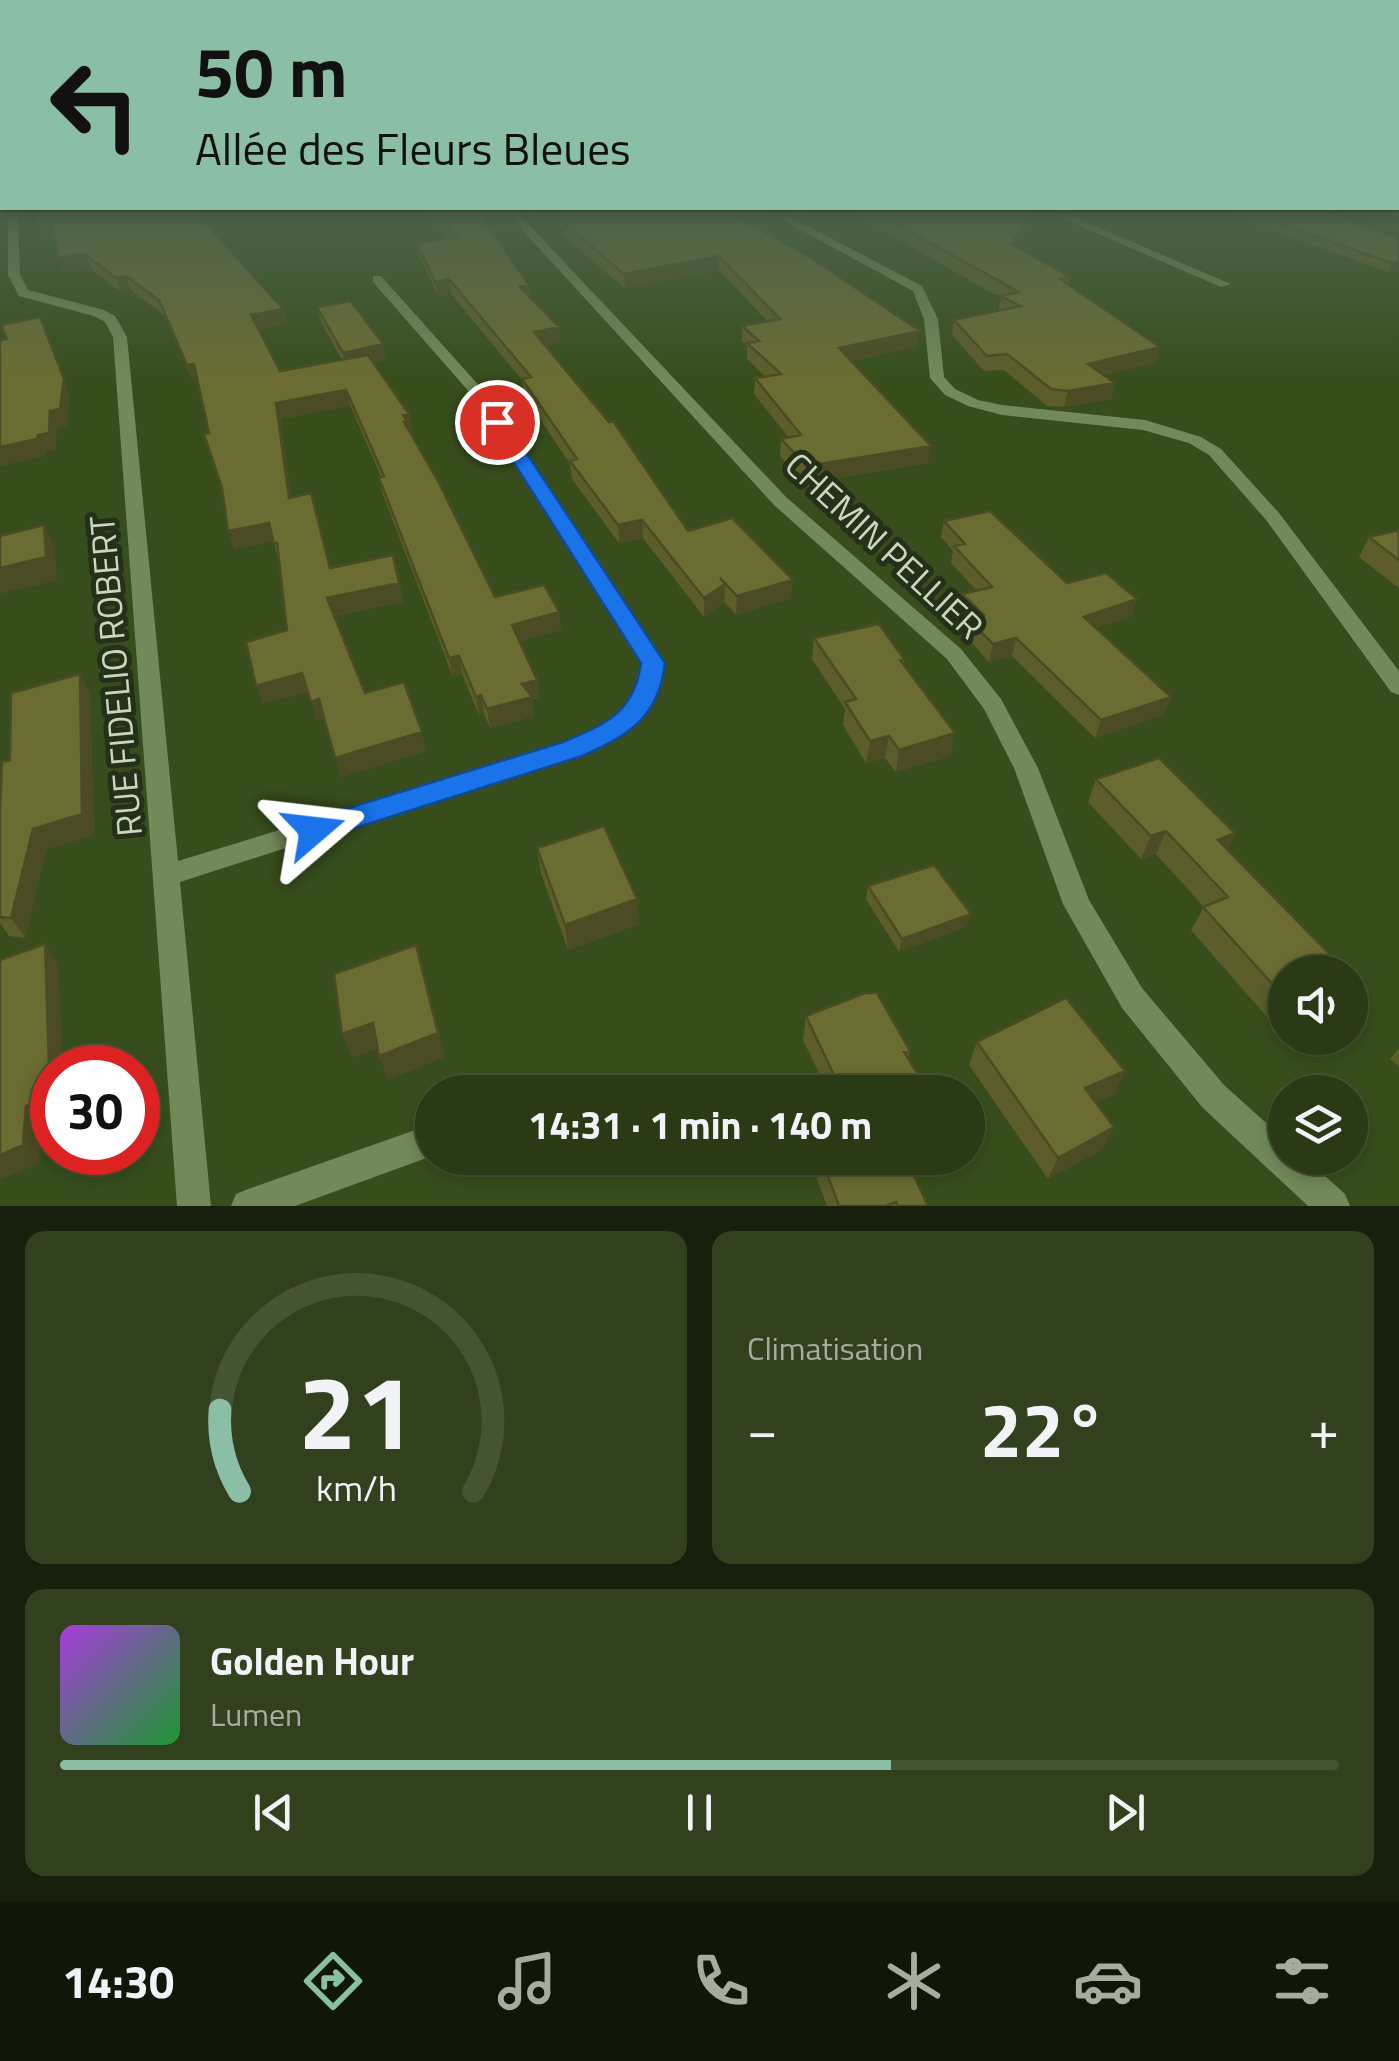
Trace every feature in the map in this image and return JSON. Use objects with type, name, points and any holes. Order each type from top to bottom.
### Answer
[{"type":"street","name":"RUE FIDELIO ROBERT","points":[[14,266],[23,293],[99,313],[110,319],[120,337],[194,1206]]},
{"type":"street","name":"CHEMIN PELLIER","points":[[561,266],[780,501],[954,654],[994,705],[1026,768],[1076,904],[1132,998],[1213,1096],[1333,1206]]},
{"type":"street","points":[[875,266],[918,289],[931,319],[937,378],[950,392],[972,403],[1002,410],[1158,428],[1215,452],[1274,518],[1395,675]]},
{"type":"street","points":[[1183,266],[1225,284]]},
{"type":"street","points":[[166,876],[573,749],[608,734],[636,711],[650,687],[653,663],[478,392],[376,279]]},
{"type":"street","points":[[248,1206],[415,1146]]},
{"type":"building","points":[[101,266],[245,266],[283,309],[251,315],[280,371],[368,355],[409,414],[403,415],[404,422],[495,597],[544,585],[559,612],[512,625],[537,680],[522,684],[532,697],[487,709],[481,695],[476,697],[459,656],[449,658],[379,478],[384,476],[346,390],[276,403],[289,498],[311,493],[330,568],[393,555],[399,583],[327,598],[365,693],[404,682],[422,732],[335,758],[319,699],[311,702],[302,673],[256,686],[246,642],[287,630],[277,543],[274,544],[269,523],[228,531],[222,488],[204,434],[209,433],[194,364],[187,365],[159,300],[126,276],[116,278]]},
{"type":"building","points":[[428,266],[516,266],[529,285],[520,287],[559,327],[534,332],[609,422],[613,421],[688,531],[732,518],[793,580],[737,596],[720,578],[725,584],[704,598],[642,520],[618,525],[570,461],[577,459],[522,379],[531,377],[449,279],[435,282]]},
{"type":"building","points":[[615,266],[665,266],[624,274]]},
{"type":"building","points":[[729,266],[823,266],[920,331],[839,348],[931,446],[807,466],[781,439],[801,435],[755,378],[781,374],[747,343],[759,341],[742,326],[780,319]]},
{"type":"building","points":[[973,266],[1051,266],[1070,277],[1060,279],[1160,347],[1088,364],[1115,383],[1068,391],[1051,389],[1007,354],[987,356],[954,320],[1020,306],[1001,296],[1019,292]]},
{"type":"building","points":[[351,301],[383,344],[343,353],[317,307]]},
{"type":"building","points":[[40,317],[64,379],[60,409],[50,411],[49,433],[0,447],[0,340],[7,339],[1,325]]},
{"type":"building","points":[[990,511],[1067,583],[1106,573],[1137,599],[1084,617],[1171,697],[1101,720],[1016,638],[993,644],[970,620],[984,615],[962,594],[992,587],[954,546],[965,544],[944,521]]},
{"type":"building","points":[[44,525],[46,557],[0,568],[0,536]]},
{"type":"building","points":[[1399,530],[1399,560],[1369,537]]},
{"type":"building","points":[[879,624],[904,659],[900,660],[955,733],[899,750],[889,736],[870,741],[845,702],[856,699],[814,638]]},
{"type":"building","points":[[80,674],[82,814],[33,829],[11,918],[0,917],[2,762],[10,760],[11,693]]},
{"type":"building","points":[[1159,758],[1235,833],[1218,840],[1330,955],[1268,955],[1268,979],[1203,907],[1228,897],[1166,831],[1151,836],[1096,779]]},
{"type":"building","points":[[604,826],[637,899],[565,925],[537,848]]},
{"type":"building","points":[[934,865],[971,914],[902,939],[868,886]]},
{"type":"building","points":[[45,944],[48,1045],[30,1045],[30,1104],[26,1106],[23,1145],[0,1155],[0,960]]},
{"type":"building","points":[[416,945],[438,1033],[379,1056],[373,1023],[342,1034],[334,974]]},
{"type":"building","points":[[865,993],[877,993],[910,1051],[904,1052],[918,1075],[834,1075],[806,1016]]},
{"type":"building","points":[[1066,998],[1125,1071],[1085,1088],[1114,1127],[1058,1158],[977,1042]]},
{"type":"building","points":[[827,1175],[914,1175],[928,1206],[898,1206],[896,1202],[886,1206],[839,1206]]},
{"type":"route","points":[[314,830],[573,749],[608,734],[636,711],[650,687],[653,663],[497,422]]}]
